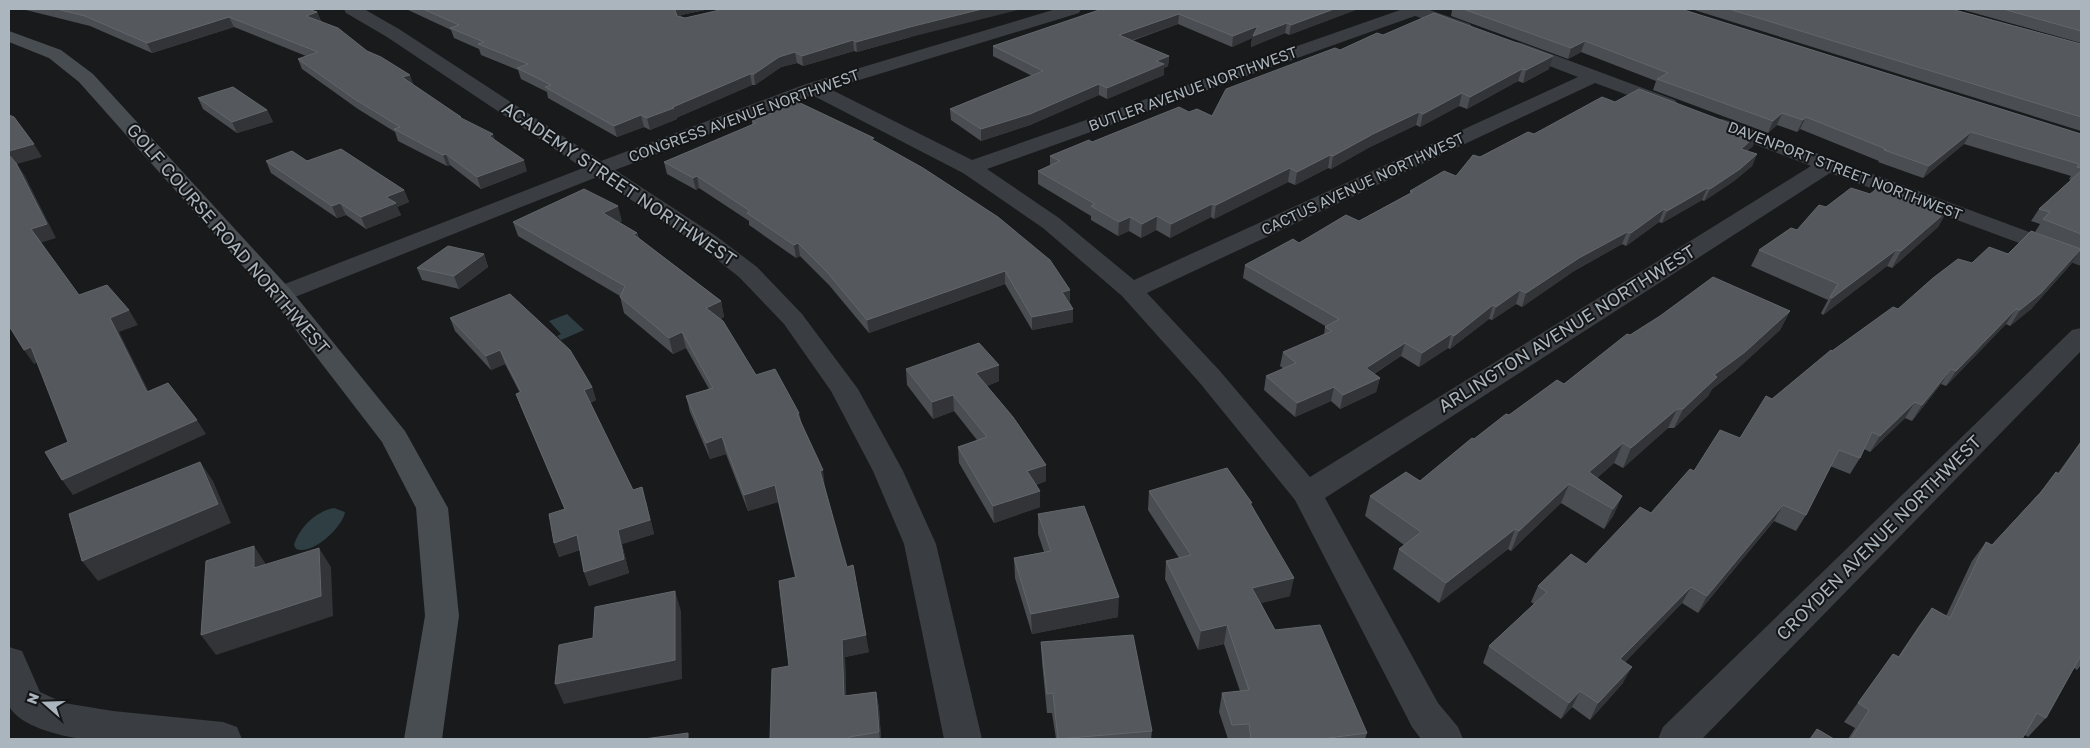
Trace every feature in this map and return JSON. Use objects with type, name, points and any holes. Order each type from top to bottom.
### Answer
[{"type":"main road","name":"GOLF COURSE ROAD NORTHWEST","points":[[9,36],[55,54],[86,78],[281,294],[395,438],[432,508],[442,616],[423,739]]},
{"type":"street","name":"ACADEMY STREET NORTHWEST","points":[[352,9],[393,33],[708,241],[748,272],[793,319],[844,389],[888,471],[920,544],[963,739]]},
{"type":"street","name":"CONGRESS AVENUE NORTHWEST","points":[[281,294],[599,169],[813,88],[1072,9]]},
{"type":"street","name":"DAVENPORT STREET NORTHWEST","points":[[1413,9],[2081,259]]},
{"type":"street","name":"BUTLER AVENUE NORTHWEST","points":[[971,168],[1413,9]]},
{"type":"street","name":"CACTUS AVENUE NORTHWEST","points":[[1131,290],[1595,76]]},
{"type":"street","points":[[813,88],[971,168],[1051,223],[1131,290],[1209,376],[1307,494],[1426,715],[1444,739]]},
{"type":"street","name":"ARLINGTON AVENUE NORTHWEST","points":[[1307,494],[1827,165]]},
{"type":"street","name":"CROYDEN AVENUE NORTHWEST","points":[[1677,739],[2081,336]]},
{"type":"street","points":[[9,662],[26,703],[60,719],[112,728],[223,739]]},
{"type":"shaded area","points":[[567,314],[584,330],[561,340],[557,336],[561,334],[549,321]]},
{"type":"shaded area","points":[[334,508],[345,512],[339,525],[333,532],[326,539],[310,548],[296,549],[294,545],[296,539],[309,521],[321,513]]},
{"type":"building","points":[[57,9],[308,9],[317,12],[306,16],[338,28],[367,51],[381,57],[410,75],[402,77],[461,117],[459,117],[493,134],[489,136],[524,160],[477,177],[446,154],[443,155],[394,129],[400,127],[353,98],[298,59],[318,52],[229,17],[147,43],[85,16]]},
{"type":"building","points":[[423,9],[676,9],[677,16],[685,18],[724,9],[982,9],[856,42],[853,40],[802,56],[795,52],[779,57],[754,74],[750,74],[674,108],[647,118],[641,115],[614,126],[545,87],[551,85],[517,68],[528,64],[478,44],[484,42],[450,28],[459,25]]},
{"type":"building","points":[[1102,9],[1334,9],[1291,25],[1287,23],[1253,36],[1258,26],[1233,36],[1179,14],[1119,35],[1169,56],[1156,61],[1164,64],[1107,88],[1099,84],[1030,114],[981,129],[950,109],[1043,71],[993,46]]},
{"type":"building","points":[[1463,9],[1681,9],[2081,134],[2081,168],[2077,167],[2079,164],[1971,132],[1929,166],[1884,150],[1886,149],[1806,117],[1803,120],[1782,113],[1773,121],[1657,79],[1668,73],[1585,41],[1571,48]]},
{"type":"building","points":[[1729,9],[1951,9],[2081,44],[2081,117]]},
{"type":"building","points":[[2003,9],[2081,9],[2081,31]]},
{"type":"building","points":[[1434,13],[1553,56],[1526,70],[1522,69],[1470,97],[1462,93],[1423,114],[1419,112],[1373,134],[1333,156],[1330,155],[1297,172],[1290,168],[1216,205],[1212,204],[1171,224],[1157,216],[1142,224],[1130,217],[1119,222],[1091,206],[1095,204],[1038,171],[1060,161],[1050,156],[1089,140],[1092,142],[1179,107],[1189,112],[1197,109],[1212,116],[1226,89],[1335,48],[1340,50],[1377,33],[1383,35]]},
{"type":"building","points":[[233,87],[267,110],[232,122],[198,98]]},
{"type":"building","points":[[1639,89],[1758,134],[1741,149],[1757,154],[1740,169],[1710,189],[1707,188],[1667,211],[1664,209],[1631,233],[1627,232],[1579,258],[1526,293],[1520,290],[1496,307],[1493,305],[1454,336],[1451,334],[1422,353],[1405,343],[1366,368],[1380,378],[1343,395],[1334,387],[1297,403],[1266,376],[1296,363],[1283,352],[1332,331],[1325,327],[1339,319],[1245,265],[1293,239],[1299,243],[1346,215],[1359,221],[1413,192],[1410,191],[1444,171],[1456,176],[1473,155],[1480,157],[1528,132],[1534,134],[1602,97],[1615,102]]},
{"type":"building","points":[[798,102],[874,138],[871,139],[923,168],[998,217],[1050,260],[1070,290],[1062,292],[1073,309],[1032,317],[1005,271],[867,320],[827,272],[798,243],[794,245],[747,213],[750,211],[697,176],[693,178],[664,162],[756,123],[752,121]]},
{"type":"building","points":[[9,115],[14,117],[34,144],[9,151]]},
{"type":"building","points":[[341,149],[404,190],[386,197],[396,203],[361,217],[340,203],[332,206],[266,161],[292,151],[307,161]]},
{"type":"building","points":[[9,155],[16,163],[47,224],[31,229],[79,295],[107,285],[129,310],[110,318],[147,392],[168,383],[197,420],[62,480],[45,452],[68,442],[31,347],[24,350],[9,326]]},
{"type":"building","points":[[2081,171],[2081,234],[2043,219],[2050,212],[2039,209]]},
{"type":"building","points":[[1879,187],[1947,211],[1901,251],[1896,250],[1832,298],[1830,297],[1838,284],[1759,250],[1791,228],[1797,230],[1819,205],[1826,207],[1851,188],[1870,194]]},
{"type":"building","points":[[584,189],[618,206],[603,213],[637,233],[633,234],[721,301],[706,308],[723,321],[756,375],[775,369],[799,413],[797,414],[823,470],[820,471],[847,567],[853,565],[866,635],[842,640],[844,696],[876,692],[879,732],[849,737],[849,739],[770,739],[772,669],[789,666],[779,581],[796,577],[775,485],[744,495],[722,437],[706,443],[686,396],[713,388],[682,332],[669,338],[620,297],[625,286],[513,222]]},
{"type":"building","points":[[2031,231],[2081,249],[2041,293],[2020,310],[2016,309],[1956,371],[1951,369],[1922,405],[1915,402],[1880,436],[1872,432],[1860,458],[1839,450],[1806,515],[1783,505],[1707,596],[1691,587],[1620,659],[1632,667],[1598,703],[1580,691],[1569,703],[1489,646],[1547,592],[1538,586],[1571,554],[1586,564],[1640,507],[1651,513],[1690,469],[1694,471],[1720,430],[1740,438],[1766,396],[1772,399],[1831,350],[1893,307],[1898,309],[1958,259],[1972,263],[1989,247],[2008,254]]},
{"type":"building","points":[[448,246],[484,254],[454,276],[417,268]]},
{"type":"building","points":[[1713,277],[1790,311],[1745,352],[1714,375],[1717,377],[1683,409],[1677,409],[1631,448],[1623,443],[1589,472],[1622,496],[1613,509],[1569,484],[1519,531],[1515,529],[1446,583],[1399,549],[1421,532],[1370,496],[1406,472],[1420,481],[1472,438],[1474,439],[1506,414],[1509,415],[1557,380],[1564,384],[1627,334],[1630,335],[1660,316]]},
{"type":"building","points":[[510,294],[570,350],[592,387],[584,390],[633,490],[642,487],[650,520],[618,530],[624,559],[584,572],[577,535],[554,543],[549,514],[565,509],[516,394],[521,392],[500,350],[486,356],[450,318]]},
{"type":"building","points":[[979,343],[999,365],[976,373],[1013,417],[1046,465],[1027,471],[1040,491],[993,506],[958,447],[987,437],[953,395],[932,402],[906,369]]},
{"type":"building","points":[[2081,442],[2081,655],[2046,718],[2037,713],[2022,739],[1851,739],[1869,710],[1858,703],[1893,654],[1899,657],[1932,608],[1950,618],[1986,542],[1992,545],[2041,492],[2056,472],[2059,474]]},
{"type":"building","points":[[200,462],[218,504],[82,561],[69,514]]},
{"type":"building","points":[[1227,468],[1252,503],[1250,503],[1294,578],[1252,588],[1275,630],[1320,625],[1367,733],[1321,739],[1251,739],[1249,724],[1232,725],[1222,693],[1249,690],[1227,625],[1201,631],[1166,561],[1191,555],[1149,491]]},
{"type":"building","points":[[1084,506],[1119,597],[1031,614],[1014,558],[1051,551],[1038,514]]},
{"type":"building","points":[[254,546],[254,568],[319,548],[321,596],[201,635],[206,561]]},
{"type":"building","points":[[675,591],[675,660],[555,684],[559,645],[593,638],[595,607]]},
{"type":"building","points":[[1133,635],[1152,731],[1058,739],[1053,693],[1047,694],[1041,642]]},
{"type":"building","points":[[1817,729],[1834,739],[1810,739]]},
{"type":"building","points":[[688,733],[688,739],[644,739]]}]
